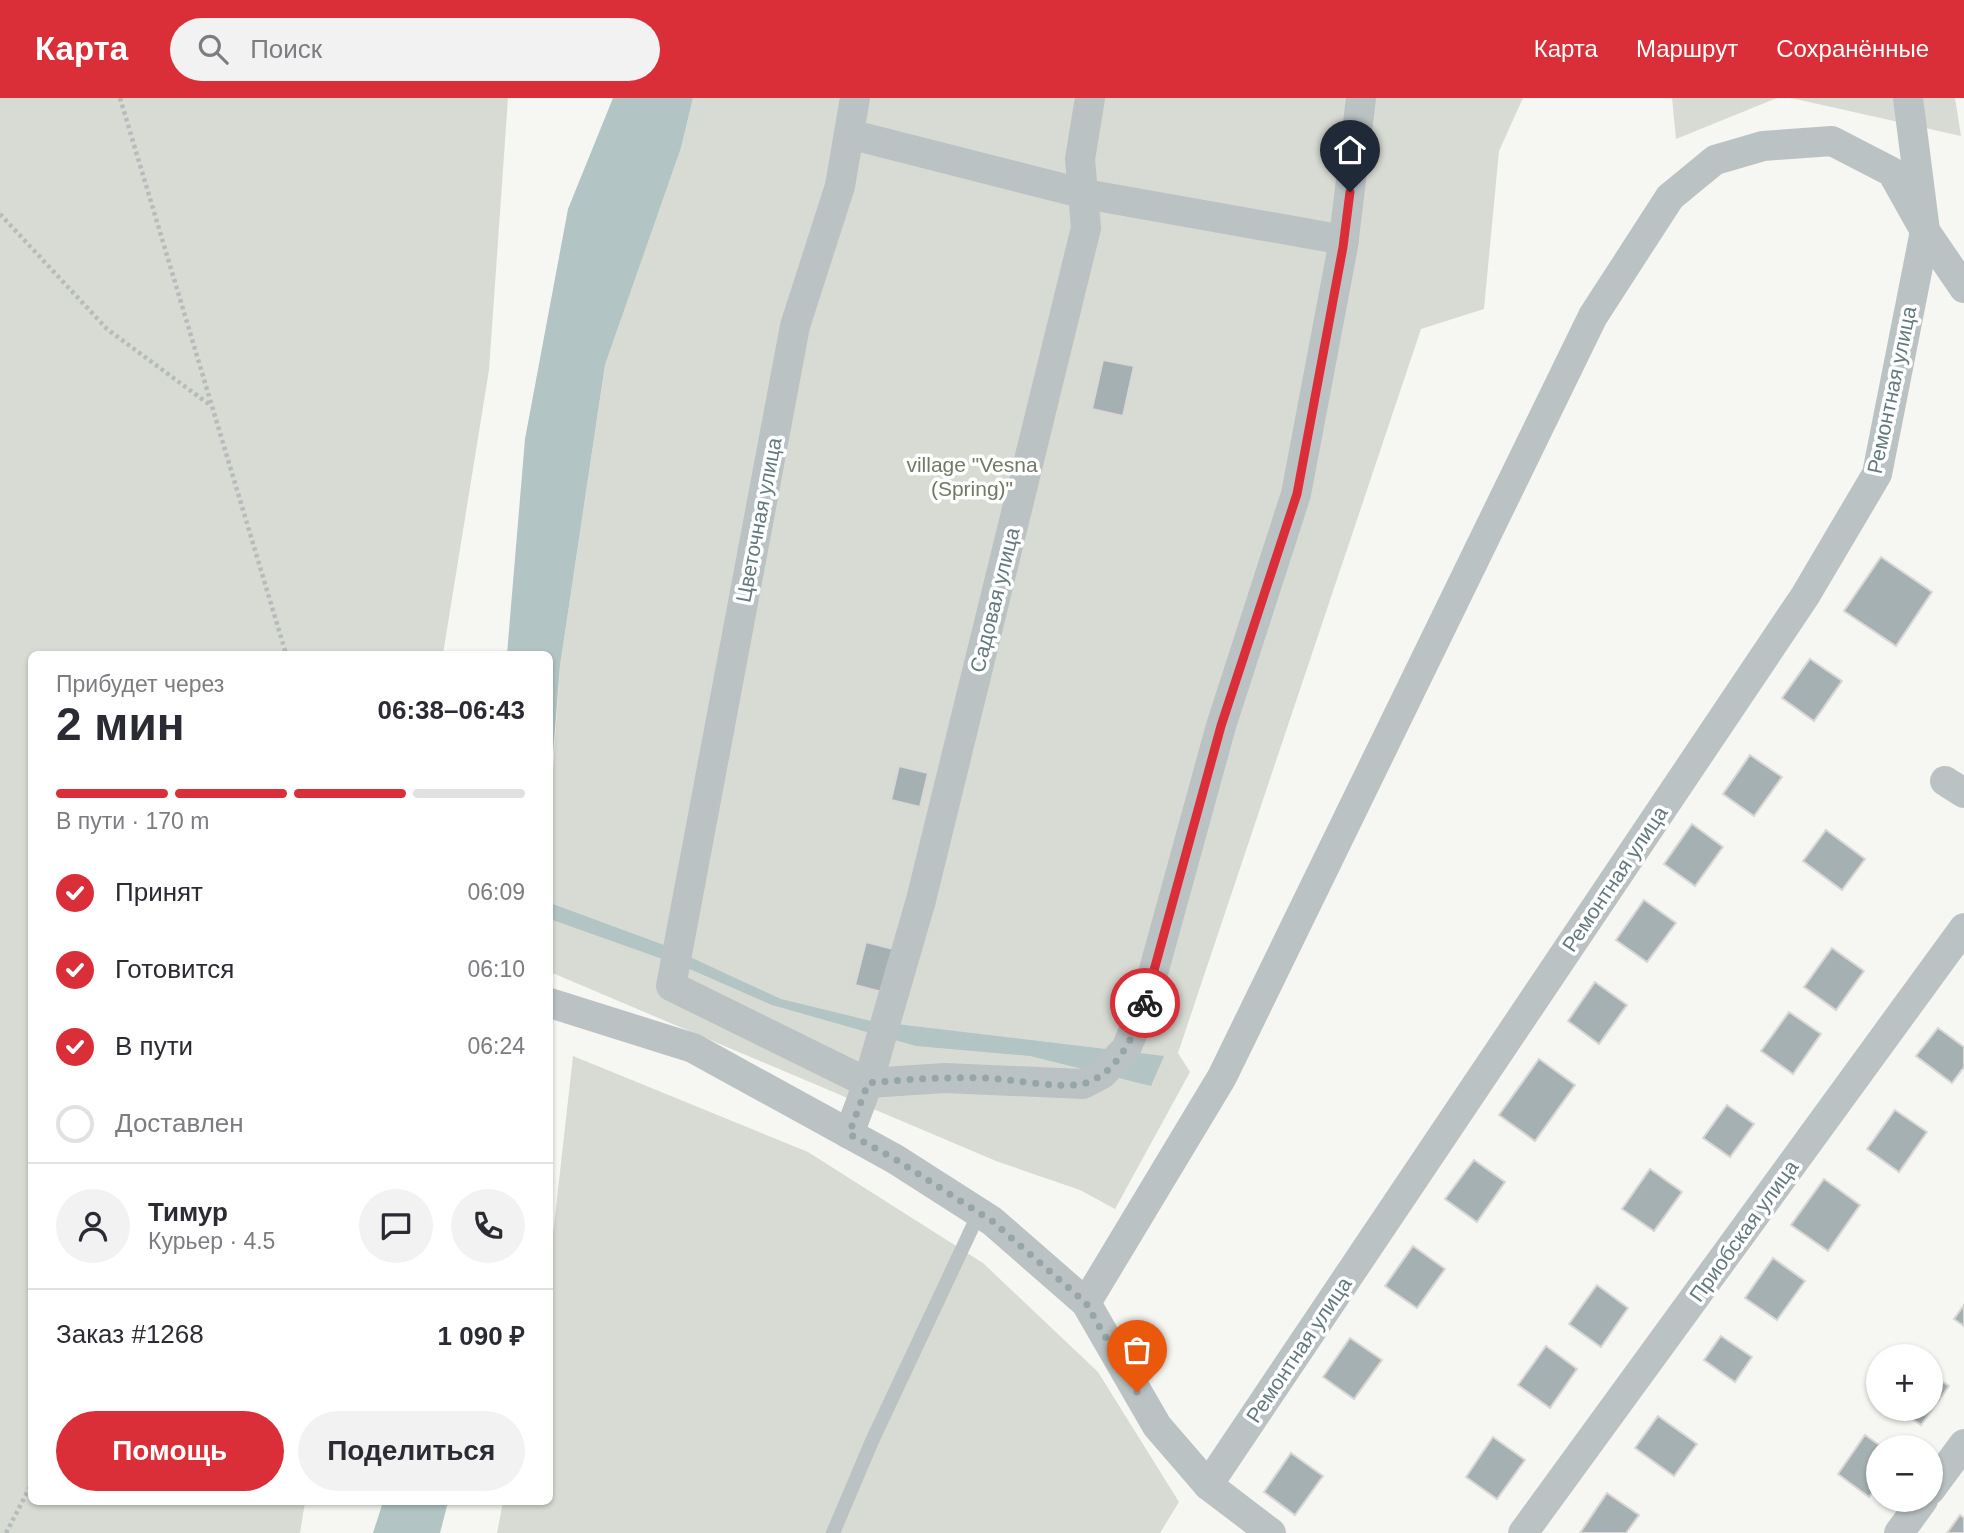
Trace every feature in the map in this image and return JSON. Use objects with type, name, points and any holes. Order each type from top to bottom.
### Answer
[{"type":"street","name":"Цветочная улица","points":[[855,98],[840,186],[795,326],[671,986],[868,1083]]},
{"type":"street","name":"Садовая улица","points":[[849,1134],[868,1083],[920,900],[1086,228],[1080,159],[1090,98]]},
{"type":"street","points":[[868,1083],[987,1078],[1083,1084],[1102,1074],[1126,1049],[1144,1006],[1221,726],[1297,494],[1344,240],[1361,98]]},
{"type":"street","points":[[1908,98],[1925,231]]},
{"type":"street","points":[[849,134],[1084,194],[1344,240]]},
{"type":"street","points":[[1086,1303],[1223,1077],[1593,316],[1670,197],[1715,160],[1763,146],[1832,141],[1892,172],[1925,231],[1964,288]]},
{"type":"street","name":"Ремонтная улица","points":[[1208,1485],[1805,596],[1877,474],[1925,231]]},
{"type":"street","name":"Приобская улица","points":[[1524,1533],[1964,928]]},
{"type":"street","points":[[553,1004],[693,1048],[895,1159],[992,1221],[1086,1303],[1157,1426],[1208,1485],[1270,1533]]},
{"type":"street","points":[[1943,1472],[1964,1444]]},
{"type":"street","points":[[1899,1533],[1914,1512]]},
{"type":"lane","points":[[833,1533],[872,1441],[979,1213]]},
{"type":"path","points":[[120,98],[285,651]]},
{"type":"path","points":[[0,214],[107,329],[211,405]]},
{"type":"path","points":[[5,1533],[28,1490]]},
{"type":"green space","points":[[0,98],[508,98],[489,370],[443,651],[28,651],[28,1505],[305,1505],[300,1533],[0,1533]]},
{"type":"green space","name":"village \"Vesna (Spring)\"","points":[[693,98],[1523,98],[1499,151],[1484,309],[1421,329],[1178,1053],[1190,1072],[1115,1209],[1080,1190],[996,1161],[553,973],[553,770],[560,666],[605,365],[681,148]]},
{"type":"green space","points":[[1672,98],[1777,98],[1676,139]]},
{"type":"green space","points":[[1791,98],[1955,98],[1961,136]]},
{"type":"green space","points":[[573,1056],[808,1152],[983,1263],[1098,1372],[1179,1502],[1160,1533],[497,1533],[502,1505],[553,1505],[553,1234]]},
{"type":"shaded area","points":[[613,98],[693,98],[681,148],[605,365],[560,666],[553,754],[553,651],[507,651],[525,439],[568,209]]},
{"type":"shaded area","points":[[553,904],[664,945],[781,999],[871,1021],[1164,1056],[1151,1086],[1030,1056],[916,1046],[772,1005],[685,967],[553,920]]},
{"type":"shaded area","points":[[382,1505],[447,1505],[440,1533],[373,1533]]},
{"type":"building","points":[[1103,360],[1134,366],[1123,416],[1092,409]]},
{"type":"building","points":[[1881,557],[1932,592],[1896,646],[1844,611]]},
{"type":"building","points":[[1810,659],[1842,681],[1814,721],[1782,698]]},
{"type":"building","points":[[1750,755],[1782,777],[1754,816],[1723,794]]},
{"type":"building","points":[[899,766],[928,773],[920,807],[891,800]]},
{"type":"building","points":[[1692,824],[1723,847],[1695,886],[1664,864]]},
{"type":"building","points":[[1826,830],[1865,859],[1842,890],[1803,861]]},
{"type":"building","points":[[1644,900],[1676,923],[1647,962],[1616,940]]},
{"type":"building","points":[[866,942],[897,950],[886,993],[855,985]]},
{"type":"building","points":[[1832,948],[1864,971],[1836,1010],[1804,987]]},
{"type":"building","points":[[1595,982],[1627,1005],[1599,1044],[1568,1021]]},
{"type":"building","points":[[1789,1012],[1821,1034],[1793,1074],[1761,1051]]},
{"type":"building","points":[[1938,1028],[1964,1047],[1964,1067],[1952,1083],[1916,1056]]},
{"type":"building","points":[[1539,1059],[1575,1085],[1535,1141],[1499,1115]]},
{"type":"building","points":[[1727,1105],[1754,1124],[1730,1157],[1703,1138]]},
{"type":"building","points":[[1895,1110],[1927,1132],[1899,1172],[1867,1149]]},
{"type":"building","points":[[1474,1160],[1505,1182],[1477,1222],[1445,1199]]},
{"type":"building","points":[[1650,1169],[1682,1192],[1654,1231],[1622,1209]]},
{"type":"building","points":[[1824,1179],[1860,1205],[1828,1251],[1791,1225]]},
{"type":"building","points":[[1413,1246],[1445,1269],[1417,1308],[1385,1286]]},
{"type":"building","points":[[1773,1258],[1805,1281],[1777,1320],[1745,1298]]},
{"type":"building","points":[[1597,1285],[1628,1308],[1601,1347],[1569,1324]]},
{"type":"building","points":[[1964,1305],[1964,1326],[1954,1319]]},
{"type":"building","points":[[1721,1336],[1752,1357],[1735,1382],[1704,1360]]},
{"type":"building","points":[[1350,1338],[1382,1360],[1354,1399],[1323,1377]]},
{"type":"building","points":[[1546,1346],[1577,1369],[1550,1408],[1518,1385]]},
{"type":"building","points":[[1943,1382],[1949,1386],[1943,1394]]},
{"type":"building","points":[[1658,1416],[1697,1444],[1674,1476],[1635,1448]]},
{"type":"building","points":[[1865,1435],[1866,1436],[1866,1495],[1838,1474]]},
{"type":"building","points":[[1493,1437],[1525,1460],[1497,1499],[1466,1477]]},
{"type":"building","points":[[1291,1453],[1323,1476],[1295,1515],[1264,1492]]},
{"type":"building","points":[[1607,1493],[1639,1515],[1626,1533],[1580,1533]]},
{"type":"building","points":[[1960,1515],[1964,1518],[1964,1533],[1947,1533]]},
{"type":"way so far","points":[[1137,1392],[1086,1303],[992,1221],[895,1159],[849,1134],[868,1083],[987,1078],[1083,1084],[1102,1074],[1126,1049],[1145,1003]]},
{"type":"route","points":[[1145,1003],[1221,726],[1297,494],[1343,247],[1350,192]]}]
